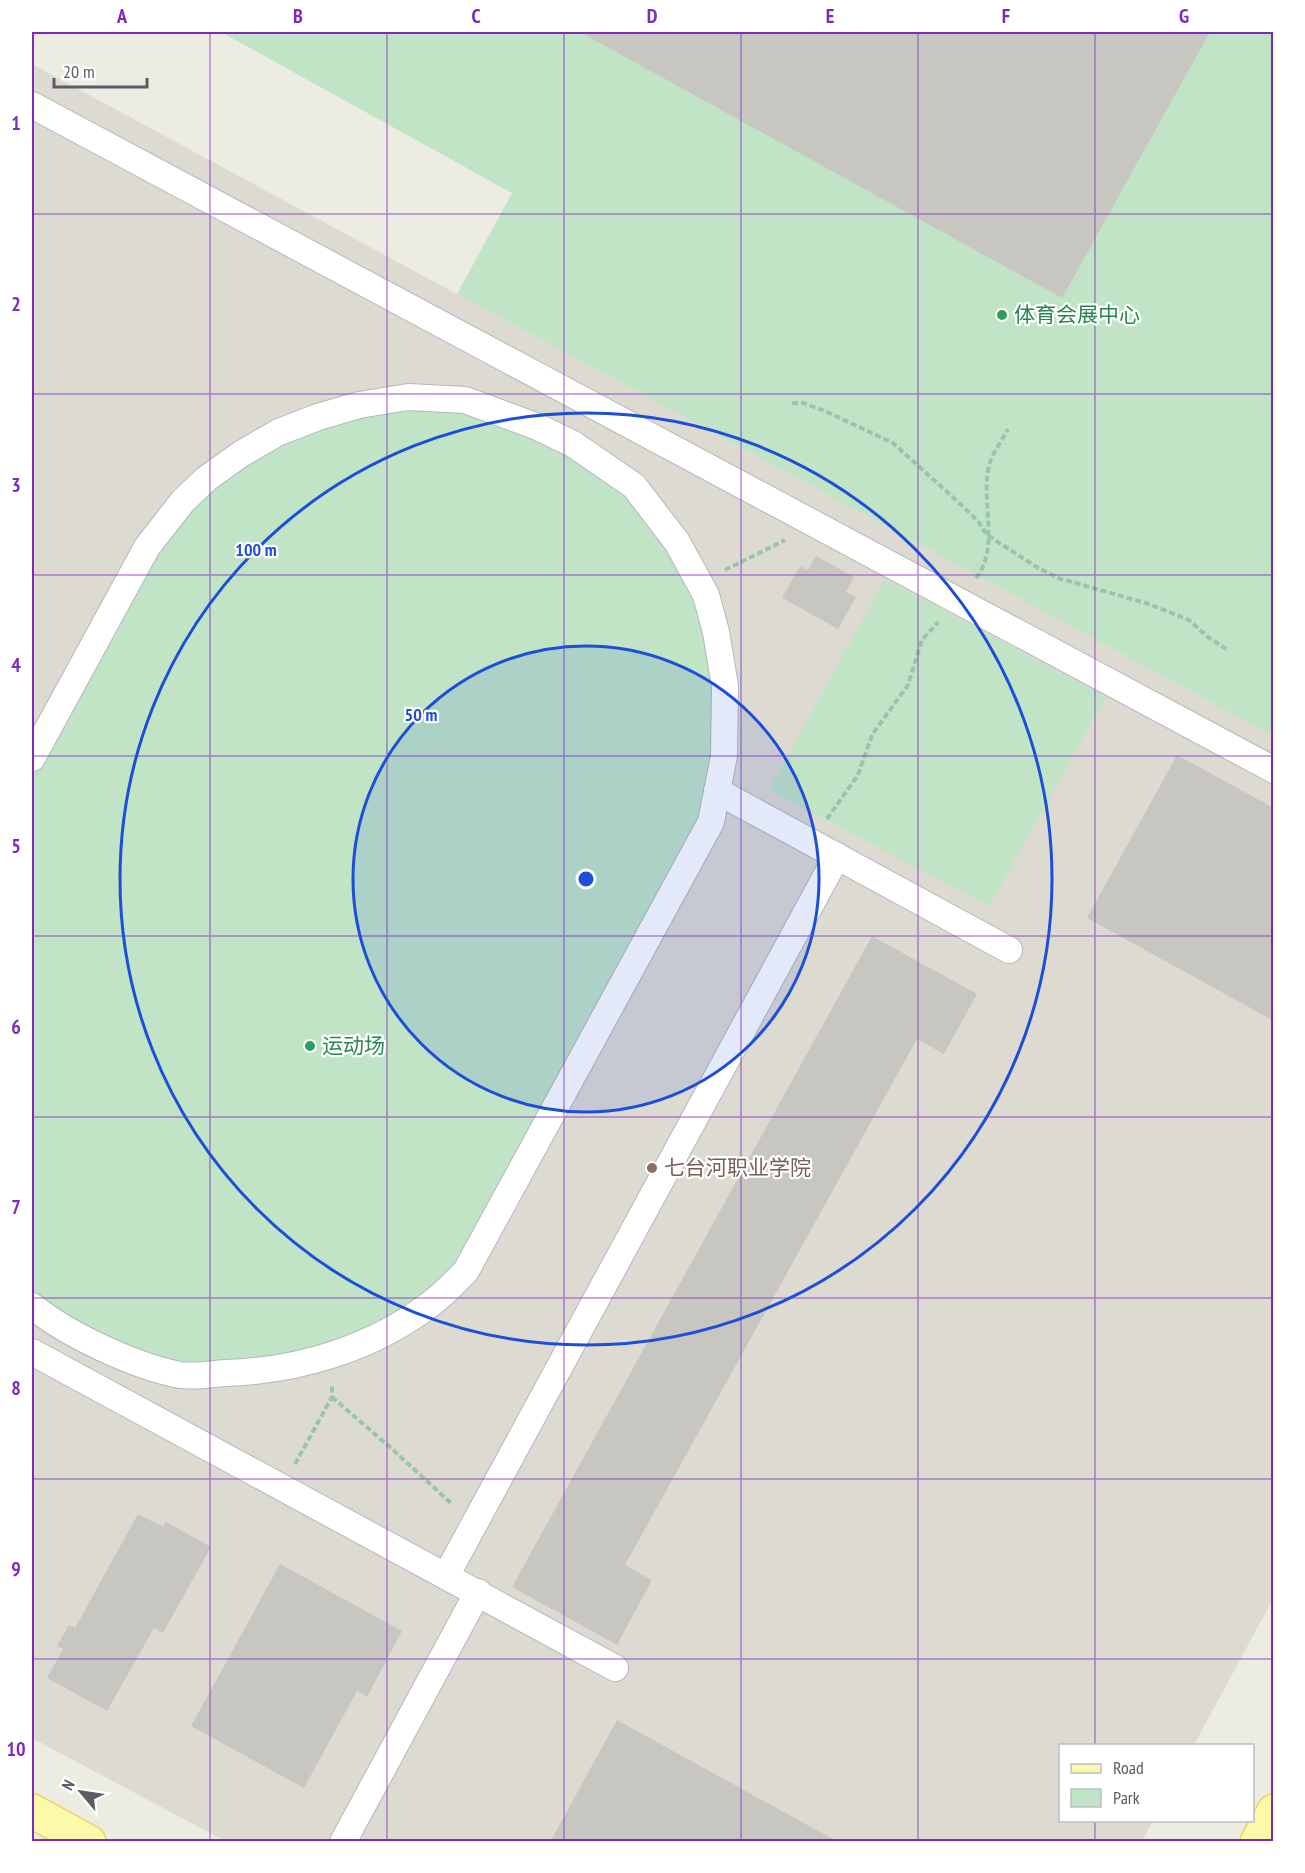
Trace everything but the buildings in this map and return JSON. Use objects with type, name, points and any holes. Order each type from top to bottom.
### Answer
[{"type":"main road","points":[[32,1811],[89,1842]]},
{"type":"main road","points":[[1257,1842],[1274,1811]]},
{"type":"street","points":[[32,105],[1274,770]]},
{"type":"street","points":[[32,758],[147,547],[183,501],[206,479],[241,454],[279,432],[359,405],[408,397],[465,400],[538,427],[573,444],[634,486],[677,542],[706,595],[716,633],[725,686],[724,756],[711,822],[466,1271],[434,1302],[390,1330],[300,1365],[256,1371],[181,1375],[132,1360],[67,1330],[32,1306]]},
{"type":"street","points":[[717,791],[1009,950]]},
{"type":"street","points":[[446,1576],[837,856]]},
{"type":"street","points":[[32,1352],[615,1668]]},
{"type":"street","points":[[343,1842],[478,1592]]},
{"type":"path","points":[[792,403],[803,402],[893,443],[971,514],[987,535],[1058,578],[1149,604],[1189,620],[1209,638],[1228,650]]},
{"type":"path","points":[[811,842],[858,775],[872,735],[908,685],[922,639],[957,601],[986,563],[990,461],[1008,429]]},
{"type":"path","points":[[698,581],[732,567],[815,525]]},
{"type":"path","points":[[282,1487],[332,1397],[333,1354]]},
{"type":"path","points":[[332,1397],[475,1524]]},
{"type":"shaded area","name":"七台河职业学院","points":[[32,64],[1273,736],[1273,1599],[1195,1744],[1059,1744],[1059,1822],[1152,1822],[1142,1841],[225,1841],[32,1738]]},
{"type":"green space","name":"体育会展中心","points":[[221,32],[1273,32],[1273,736],[457,294],[512,193]]},
{"type":"green space","name":"运动场","points":[[465,400],[634,486],[716,632],[711,822],[466,1271],[345,1350],[181,1375],[32,1306],[32,758],[183,501],[318,417]]},
{"type":"green space","points":[[885,579],[1106,697],[989,906],[769,790]]},
{"type":"place","name":"体育会展中心","points":[[1002,315]]},
{"type":"place","name":"运动场","points":[[310,1046]]},
{"type":"place","name":"七台河职业学院","points":[[652,1168]]}]
